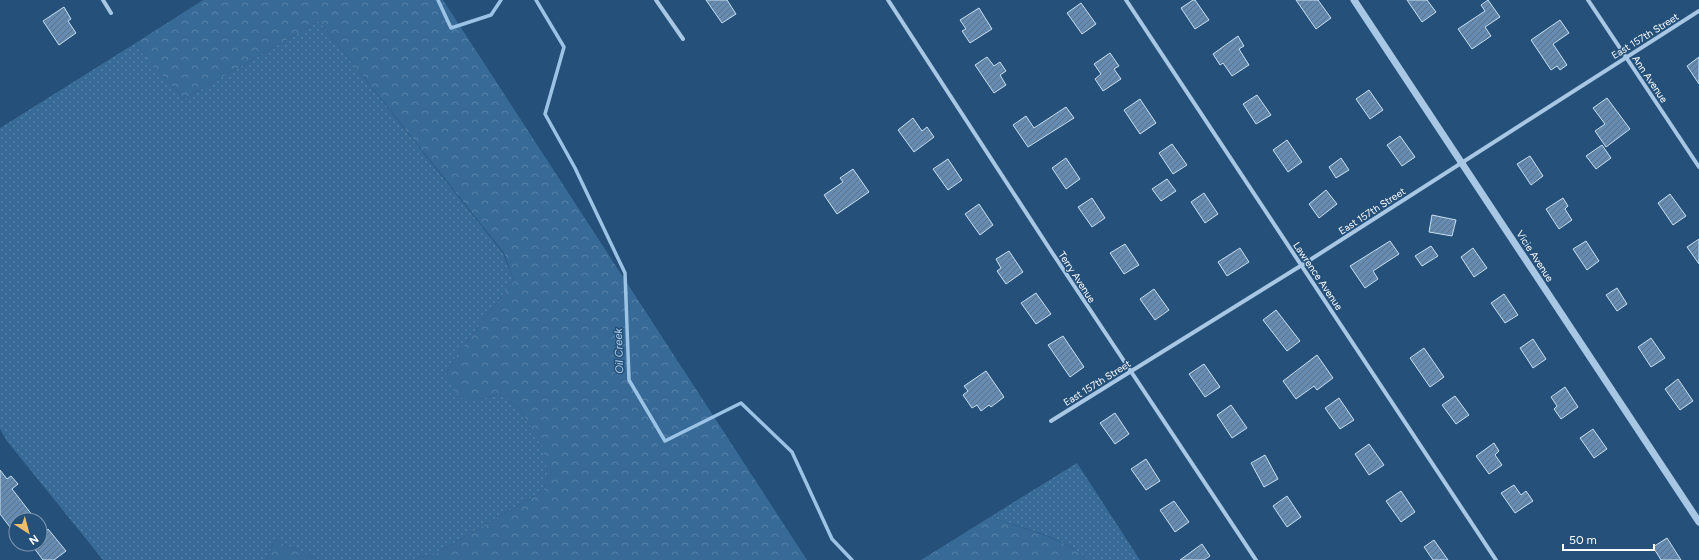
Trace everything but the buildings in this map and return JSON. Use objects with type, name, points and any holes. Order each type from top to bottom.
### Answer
[{"type":"street","points":[[103,0],[111,13]]},
{"type":"street","points":[[656,0],[683,39]]},
{"type":"street","name":"Terry Avenue","points":[[888,0],[1130,372],[1256,560]]},
{"type":"street","name":"Lawrence Avenue","points":[[1126,0],[1496,560]]},
{"type":"street","name":"Vicie Avenue","points":[[1354,0],[1699,522]]},
{"type":"street","name":"Ann Avenue","points":[[1588,0],[1699,167]]},
{"type":"street","name":"East 157th Street","points":[[1051,421],[1302,265],[1699,11]]},
{"type":"green space","points":[[203,0],[443,0],[807,560],[410,560],[437,553],[543,491],[548,474],[542,446],[520,409],[499,394],[481,399],[463,399],[452,388],[446,374],[457,354],[514,281],[504,253],[319,21],[184,99],[134,44]]},
{"type":"green space","points":[[319,21],[503,253],[514,281],[457,354],[446,374],[481,399],[499,394],[520,409],[543,446],[548,474],[543,491],[437,553],[410,560],[320,560],[275,540],[266,560],[103,560],[7,441],[0,429],[0,128],[134,44],[184,99]]},
{"type":"green space","points":[[1077,463],[1140,560],[1088,560],[1067,545],[1054,539],[990,517]]},
{"type":"green space","points":[[990,517],[1055,539],[1078,552],[1088,560],[921,560]]},
{"type":"green space","points":[[275,540],[320,560],[266,560]]},
{"type":"waterway","name":"Oil Creek","points":[[438,0],[451,28],[491,15],[501,0]]},
{"type":"waterway","name":"Oil Creek","points":[[536,0],[564,47],[545,114],[575,168],[625,273],[629,380],[665,441],[741,403],[792,452],[832,539],[852,560]]}]
